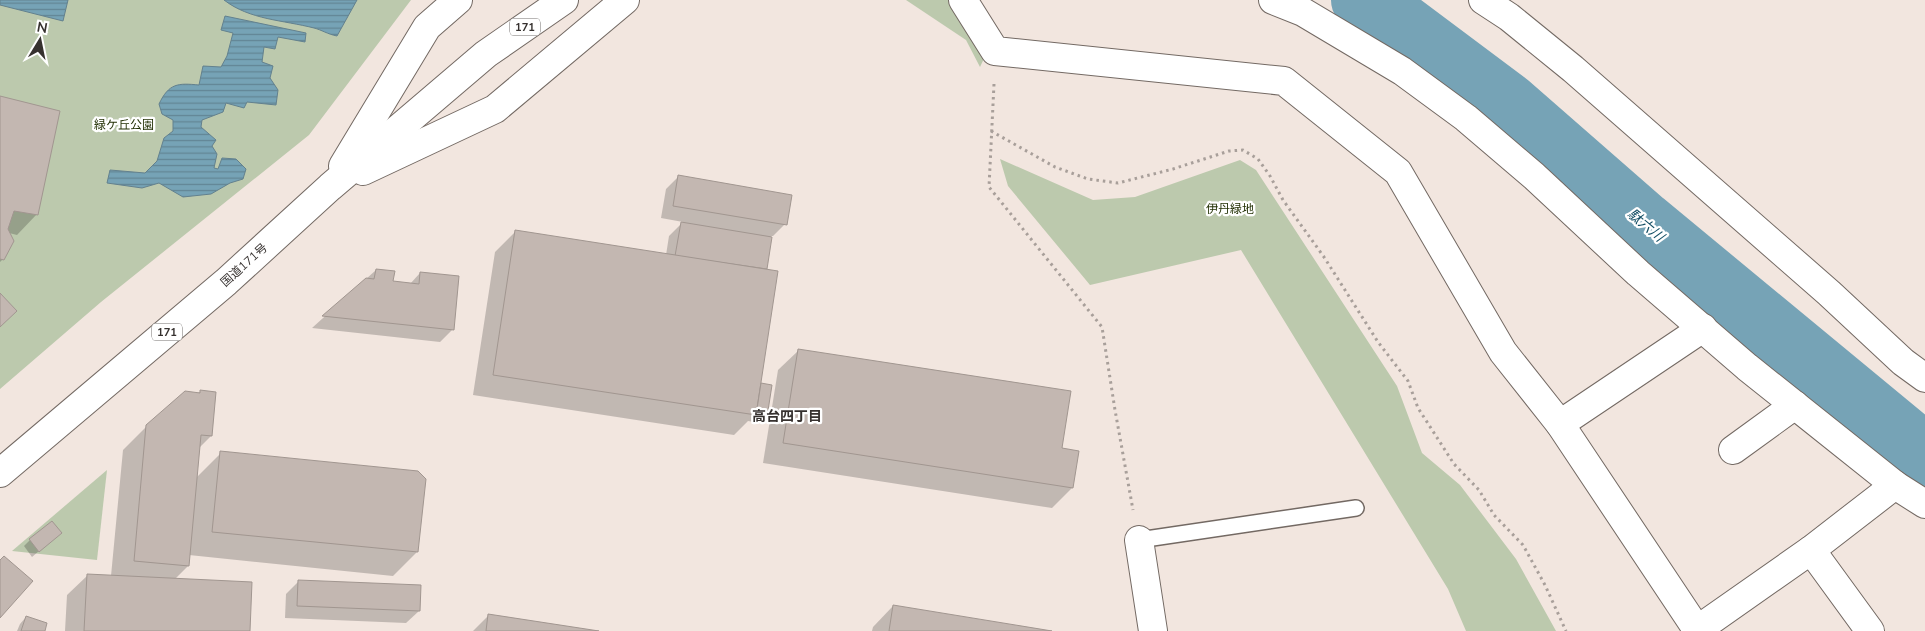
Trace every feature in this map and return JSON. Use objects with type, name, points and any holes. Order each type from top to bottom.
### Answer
[{"type":"main road","name":"171","points":[[330,187],[427,27],[458,0]]},
{"type":"main road","name":"国道171号","points":[[486,54],[532,0]]},
{"type":"main road","name":"国道171号","points":[[0,473],[226,282],[330,187],[486,54],[564,0]]},
{"type":"main road","name":"171","points":[[330,187],[494,109],[624,0]]},
{"type":"main road","points":[[963,0],[995,50],[1284,81],[1398,172],[1504,352],[1560,424],[1697,631],[1811,550],[1895,485]]},
{"type":"main road","points":[[1273,0],[1303,12],[1385,62],[1466,118],[1534,176],[1638,273],[1747,367],[1895,485],[1925,504]]},
{"type":"main road","points":[[1483,0],[1509,17],[1573,69],[1829,293],[1903,362],[1925,378]]},
{"type":"main road","points":[[1560,424],[1703,328]]},
{"type":"main road","points":[[1734,450],[1795,405]]},
{"type":"main road","points":[[1139,540],[1153,631]]},
{"type":"main road","points":[[1811,550],[1870,631]]},
{"type":"lane","points":[[1139,540],[1356,508]]},
{"type":"path","points":[[995,50],[989,187],[1102,327],[1139,540]]},
{"type":"path","points":[[991,131],[1055,167],[1088,179],[1118,183],[1173,170],[1229,151],[1243,150],[1258,159],[1283,200],[1324,257],[1378,342],[1408,381],[1418,408],[1454,464],[1479,490],[1494,515],[1523,545],[1545,585],[1566,631]]},
{"type":"green space","name":"緑ケ丘公園","points":[[0,0],[411,0],[309,135],[101,302],[0,389]]},
{"type":"green space","points":[[906,0],[954,0],[989,48],[980,67],[966,40]]},
{"type":"green space","name":"伊丹緑地","points":[[1000,159],[1093,200],[1135,197],[1240,160],[1256,170],[1397,386],[1422,453],[1460,485],[1516,559],[1556,631],[1466,631],[1448,589],[1241,250],[1090,285],[1008,186]]},
{"type":"green space","points":[[107,470],[97,560],[12,551]]},
{"type":"water","points":[[0,0],[68,0],[63,21],[0,5]]},
{"type":"water","points":[[224,0],[357,0],[337,36],[314,28],[256,16],[234,7]]},
{"type":"water","points":[[225,16],[306,33],[305,42],[278,37],[275,49],[264,47],[262,62],[273,66],[270,78],[278,90],[276,105],[247,102],[244,108],[226,103],[223,112],[202,120],[201,127],[216,140],[212,146],[217,154],[214,168],[218,169],[222,158],[236,159],[246,169],[243,179],[230,183],[211,194],[183,197],[159,183],[142,188],[107,183],[110,170],[145,173],[157,161],[164,138],[173,131],[173,120],[162,114],[159,104],[167,92],[175,86],[185,84],[199,85],[203,66],[221,67],[227,56],[233,33],[221,30]]},
{"type":"building","points":[[0,96],[60,111],[38,215],[14,211],[8,229],[14,241],[4,260],[0,259]]},
{"type":"building","points":[[678,175],[792,195],[787,225],[673,206]]},
{"type":"building","points":[[681,222],[772,237],[767,269],[675,256]]},
{"type":"building","points":[[515,230],[778,271],[756,415],[493,375]]},
{"type":"building","points":[[376,269],[395,271],[393,281],[419,284],[420,272],[459,276],[454,330],[322,316],[366,278],[374,279]]},
{"type":"building","points":[[0,293],[17,311],[0,327]]},
{"type":"building","points":[[798,349],[1071,391],[1062,448],[1079,451],[1073,488],[783,443]]},
{"type":"building","points":[[761,383],[772,385],[767,417],[756,415]]},
{"type":"building","points":[[200,390],[216,392],[212,436],[201,435],[189,566],[134,561],[146,425],[185,391],[200,393]]},
{"type":"building","points":[[220,451],[418,471],[426,479],[418,552],[212,532]]},
{"type":"building","points":[[52,521],[62,533],[39,552],[29,539]]},
{"type":"building","points":[[4,556],[33,581],[0,618],[0,560]]},
{"type":"building","points":[[87,574],[252,582],[250,631],[84,631]]},
{"type":"building","points":[[298,580],[421,585],[420,611],[297,606]]},
{"type":"building","points":[[893,605],[1052,631],[889,631]]},
{"type":"building","points":[[488,614],[599,631],[486,631]]},
{"type":"building","points":[[26,616],[47,623],[45,631],[21,631]]},
{"type":"waterway","name":"駄六川","points":[[1363,0],[1377,7],[1508,105],[1643,223],[1925,454]]},
{"type":"district","name":"高台四丁目","points":[[787,416]]}]
